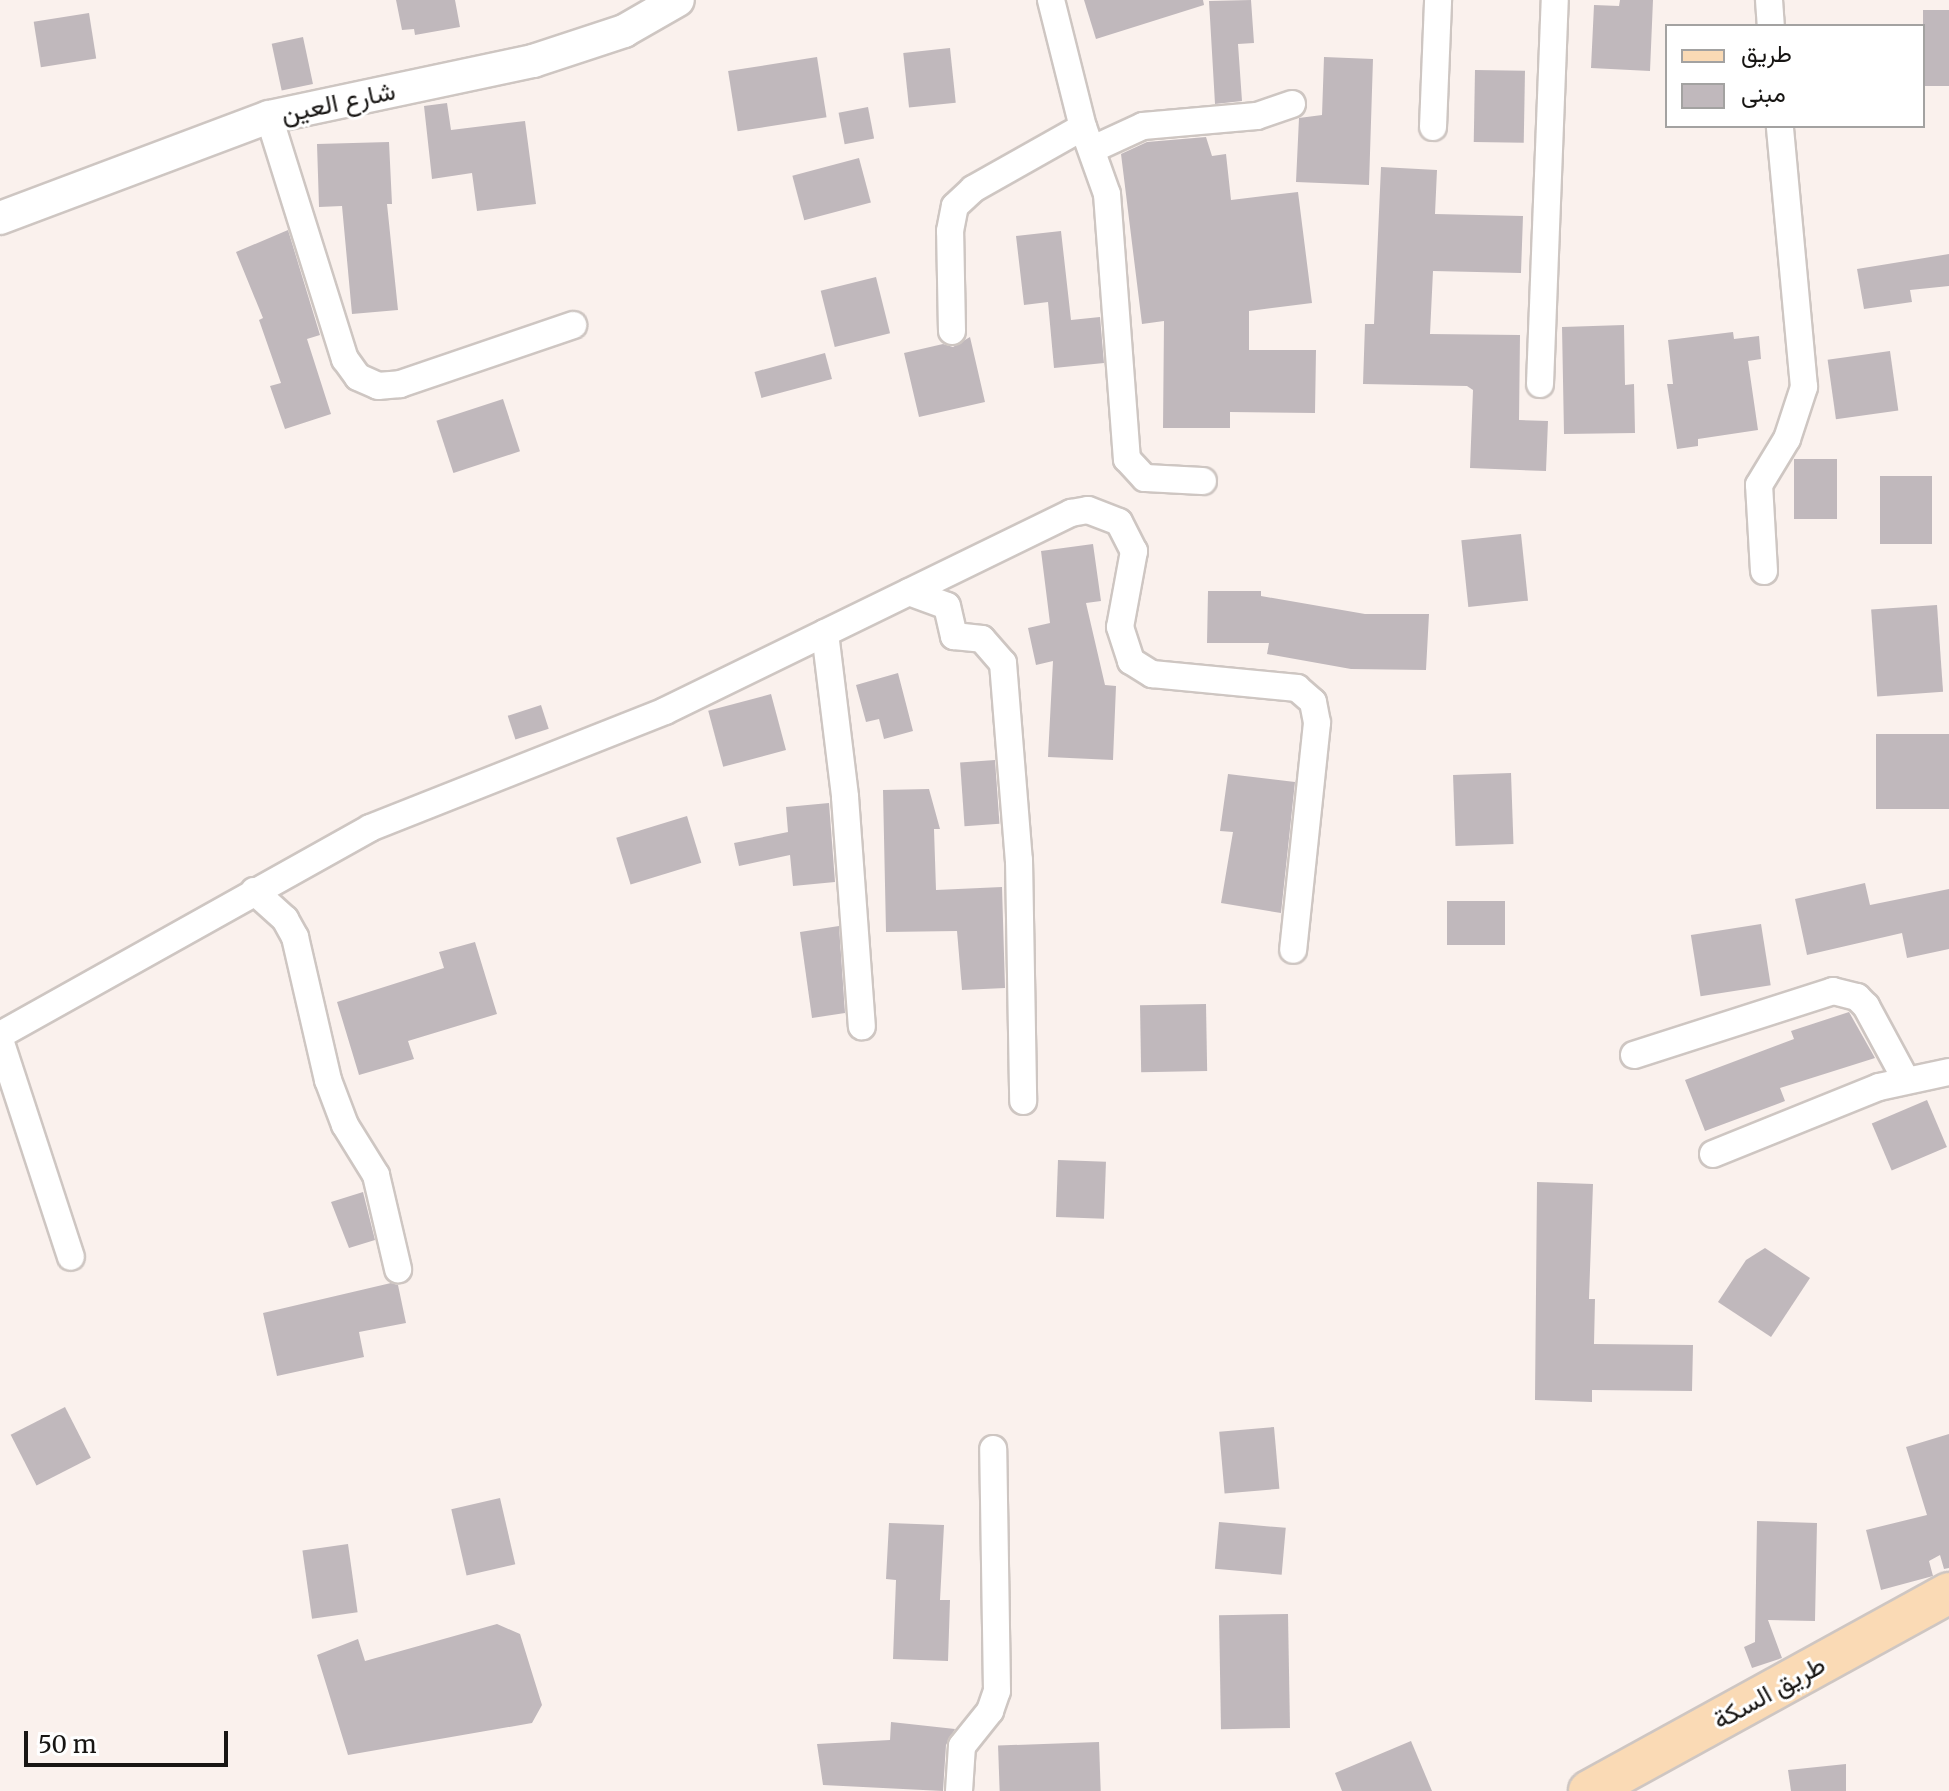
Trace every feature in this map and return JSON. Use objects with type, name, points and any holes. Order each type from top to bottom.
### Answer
[{"type":"main road","name":"طريق السكة","points":[[1589,1791],[1949,1593]]},
{"type":"street","name":"شارع العين","points":[[0,218],[269,117],[533,61],[624,31],[678,0]]},
{"type":"street","points":[[1051,0],[1110,218],[1127,459],[1145,478],[1203,481]]},
{"type":"street","points":[[1433,127],[1438,0]]},
{"type":"street","points":[[1540,384],[1555,0]]},
{"type":"street","points":[[1769,0],[1771,24]]},
{"type":"street","points":[[952,331],[950,231],[955,206],[973,189],[1088,138],[1143,126],[1257,116],[1292,104]]},
{"type":"street","points":[[269,117],[345,359],[358,377],[378,386],[400,384],[573,325]]},
{"type":"street","points":[[1764,571],[1759,485],[1787,439],[1804,387],[1780,128]]},
{"type":"street","points":[[71,1257],[0,1037],[254,891],[418,806],[665,711],[1071,513],[1104,513],[1119,522],[1134,551],[1120,627],[1131,661],[1152,674],[1286,686],[1306,694],[1317,712],[1293,950]]},
{"type":"street","points":[[909,592],[947,606],[954,636],[982,639],[1003,663],[1019,860],[1023,1101]]},
{"type":"street","points":[[825,633],[845,797],[862,1026]]},
{"type":"street","points":[[254,891],[285,919],[295,937],[328,1080],[345,1125],[376,1175],[398,1269]]},
{"type":"street","points":[[1634,1055],[1833,991],[1857,997],[1866,1006],[1906,1080]]},
{"type":"street","points":[[1713,1154],[1906,1080],[1949,1072]]},
{"type":"street","points":[[959,1791],[962,1746],[990,1711],[997,1691],[993,1449]]},
{"type":"building","points":[[396,0],[455,0],[460,27],[415,35],[414,29],[402,30]]},
{"type":"building","points":[[1084,0],[1203,0],[1204,5],[1096,39]]},
{"type":"building","points":[[1251,0],[1254,43],[1238,44],[1242,101],[1215,104],[1209,1]]},
{"type":"building","points":[[1620,0],[1653,0],[1650,71],[1591,68],[1594,5],[1619,6]]},
{"type":"building","points":[[1923,10],[1949,10],[1949,86],[1925,86]]},
{"type":"building","points":[[89,13],[96,58],[41,67],[34,22]]},
{"type":"building","points":[[303,37],[313,84],[282,91],[272,44]]},
{"type":"building","points":[[950,48],[956,103],[909,108],[903,53]]},
{"type":"building","points":[[817,57],[827,117],[738,131],[728,71]]},
{"type":"building","points":[[1324,57],[1373,59],[1369,185],[1296,182],[1299,118],[1322,115]]},
{"type":"building","points":[[1475,70],[1525,71],[1524,143],[1474,142]]},
{"type":"building","points":[[447,103],[451,130],[525,121],[536,204],[477,211],[472,173],[432,179],[424,106]]},
{"type":"building","points":[[868,107],[874,138],[845,144],[839,113]]},
{"type":"building","points":[[1206,137],[1212,156],[1226,154],[1231,200],[1298,192],[1312,303],[1249,311],[1249,350],[1316,350],[1315,413],[1230,412],[1230,428],[1163,428],[1164,321],[1142,324],[1121,154],[1147,142]]},
{"type":"building","points":[[389,142],[392,204],[387,204],[398,310],[352,314],[342,206],[319,207],[317,144]]},
{"type":"building","points":[[859,158],[871,202],[804,220],[792,176]]},
{"type":"building","points":[[1381,167],[1437,170],[1435,214],[1523,216],[1521,273],[1433,271],[1430,334],[1520,335],[1519,420],[1548,421],[1546,471],[1470,468],[1473,390],[1467,386],[1363,384],[1365,324],[1374,324]]},
{"type":"building","points":[[288,230],[320,335],[307,339],[331,414],[285,429],[270,386],[281,383],[259,320],[263,318],[236,252]]},
{"type":"building","points":[[1061,231],[1071,320],[1100,317],[1104,363],[1054,368],[1048,302],[1024,305],[1016,236]]},
{"type":"building","points":[[1949,254],[1949,286],[1910,290],[1912,302],[1864,309],[1857,269]]},
{"type":"building","points":[[876,277],[890,333],[835,347],[821,291]]},
{"type":"building","points":[[1624,325],[1625,385],[1634,384],[1635,433],[1564,434],[1562,327]]},
{"type":"building","points":[[1733,332],[1734,339],[1759,336],[1761,359],[1748,361],[1758,430],[1698,439],[1698,446],[1677,449],[1667,384],[1673,384],[1668,340]]},
{"type":"building","points":[[970,337],[985,402],[919,417],[904,353],[943,344],[953,347]]},
{"type":"building","points":[[1890,351],[1898,410],[1836,419],[1828,360]]},
{"type":"building","points":[[825,353],[832,379],[761,398],[754,372]]},
{"type":"building","points":[[503,399],[520,451],[453,473],[436,421]]},
{"type":"building","points":[[1794,459],[1837,459],[1837,519],[1794,519]]},
{"type":"building","points":[[1880,476],[1932,476],[1932,544],[1880,544]]},
{"type":"building","points":[[1521,534],[1528,601],[1468,607],[1461,540]]},
{"type":"building","points":[[1093,544],[1101,601],[1086,603],[1105,685],[1116,686],[1113,760],[1048,757],[1053,661],[1036,665],[1028,628],[1050,623],[1041,551]]},
{"type":"building","points":[[1208,591],[1261,591],[1261,596],[1365,614],[1429,614],[1426,670],[1351,669],[1267,654],[1269,643],[1207,643]]},
{"type":"building","points":[[1937,605],[1943,692],[1877,696],[1871,610]]},
{"type":"building","points":[[898,673],[913,731],[884,739],[879,719],[866,722],[856,685]]},
{"type":"building","points":[[771,694],[786,750],[723,767],[708,711]]},
{"type":"building","points":[[541,705],[549,729],[515,740],[508,716]]},
{"type":"building","points":[[1876,734],[1949,734],[1949,809],[1876,809]]},
{"type":"building","points":[[995,760],[999,824],[965,826],[960,762]]},
{"type":"building","points":[[1511,773],[1513,844],[1456,846],[1453,775]]},
{"type":"building","points":[[1228,774],[1295,782],[1281,913],[1221,903],[1233,832],[1220,831]]},
{"type":"building","points":[[929,789],[940,829],[934,829],[936,890],[1002,887],[1005,988],[962,990],[957,931],[886,932],[883,790]]},
{"type":"building","points":[[829,803],[835,882],[793,886],[790,855],[739,866],[734,843],[788,832],[786,807]]},
{"type":"building","points":[[687,816],[701,863],[631,884],[616,838]]},
{"type":"building","points":[[1865,883],[1870,905],[1949,889],[1949,949],[1907,958],[1902,933],[1807,955],[1795,899]]},
{"type":"building","points":[[1447,901],[1505,901],[1505,945],[1447,945]]},
{"type":"building","points":[[1761,924],[1771,985],[1701,996],[1691,935]]},
{"type":"building","points":[[839,926],[845,1013],[812,1018],[800,932]]},
{"type":"building","points":[[475,942],[497,1014],[408,1041],[414,1059],[359,1075],[337,1002],[444,968],[439,952]]},
{"type":"building","points":[[1206,1004],[1207,1071],[1141,1072],[1140,1005]]},
{"type":"building","points":[[1849,1012],[1875,1058],[1780,1088],[1785,1101],[1705,1131],[1685,1080],[1794,1039],[1791,1031]]},
{"type":"building","points":[[1927,1100],[1947,1147],[1892,1170],[1872,1123]]},
{"type":"building","points":[[1058,1160],[1106,1162],[1104,1219],[1056,1217]]},
{"type":"building","points":[[1537,1182],[1593,1184],[1589,1299],[1595,1299],[1594,1344],[1693,1345],[1692,1391],[1592,1390],[1592,1402],[1535,1400]]},
{"type":"building","points":[[363,1192],[375,1240],[349,1248],[331,1202]]},
{"type":"building","points":[[1765,1248],[1810,1278],[1771,1337],[1718,1302],[1746,1260]]},
{"type":"building","points":[[391,1283],[398,1285],[406,1323],[359,1332],[364,1357],[277,1376],[263,1313]]},
{"type":"building","points":[[65,1407],[91,1458],[37,1485],[11,1435]]},
{"type":"building","points":[[1274,1427],[1279,1489],[1225,1494],[1219,1432]]},
{"type":"building","points":[[1949,1434],[1949,1568],[1944,1569],[1940,1555],[1929,1561],[1933,1576],[1881,1590],[1866,1530],[1927,1515],[1906,1447]]},
{"type":"building","points":[[500,1498],[515,1564],[467,1576],[451,1509]]},
{"type":"building","points":[[1757,1521],[1817,1523],[1815,1621],[1768,1620],[1782,1658],[1752,1668],[1744,1647],[1755,1642]]},
{"type":"building","points":[[1219,1522],[1286,1528],[1282,1575],[1215,1569]]},
{"type":"building","points":[[889,1523],[944,1525],[940,1600],[950,1600],[948,1661],[893,1659],[896,1580],[886,1579]]},
{"type":"building","points":[[348,1544],[358,1612],[312,1619],[302,1550]]},
{"type":"building","points":[[1288,1614],[1290,1728],[1221,1729],[1219,1615]]},
{"type":"building","points":[[497,1624],[520,1634],[542,1705],[532,1723],[348,1755],[317,1655],[358,1639],[365,1661]]},
{"type":"building","points":[[891,1722],[955,1729],[946,1745],[943,1791],[823,1785],[817,1744],[890,1740]]},
{"type":"building","points":[[1411,1741],[1432,1791],[1342,1791],[1335,1773]]},
{"type":"building","points":[[1099,1742],[1101,1791],[1000,1791],[998,1746]]},
{"type":"building","points":[[1846,1764],[1846,1791],[1791,1791],[1788,1770]]}]
